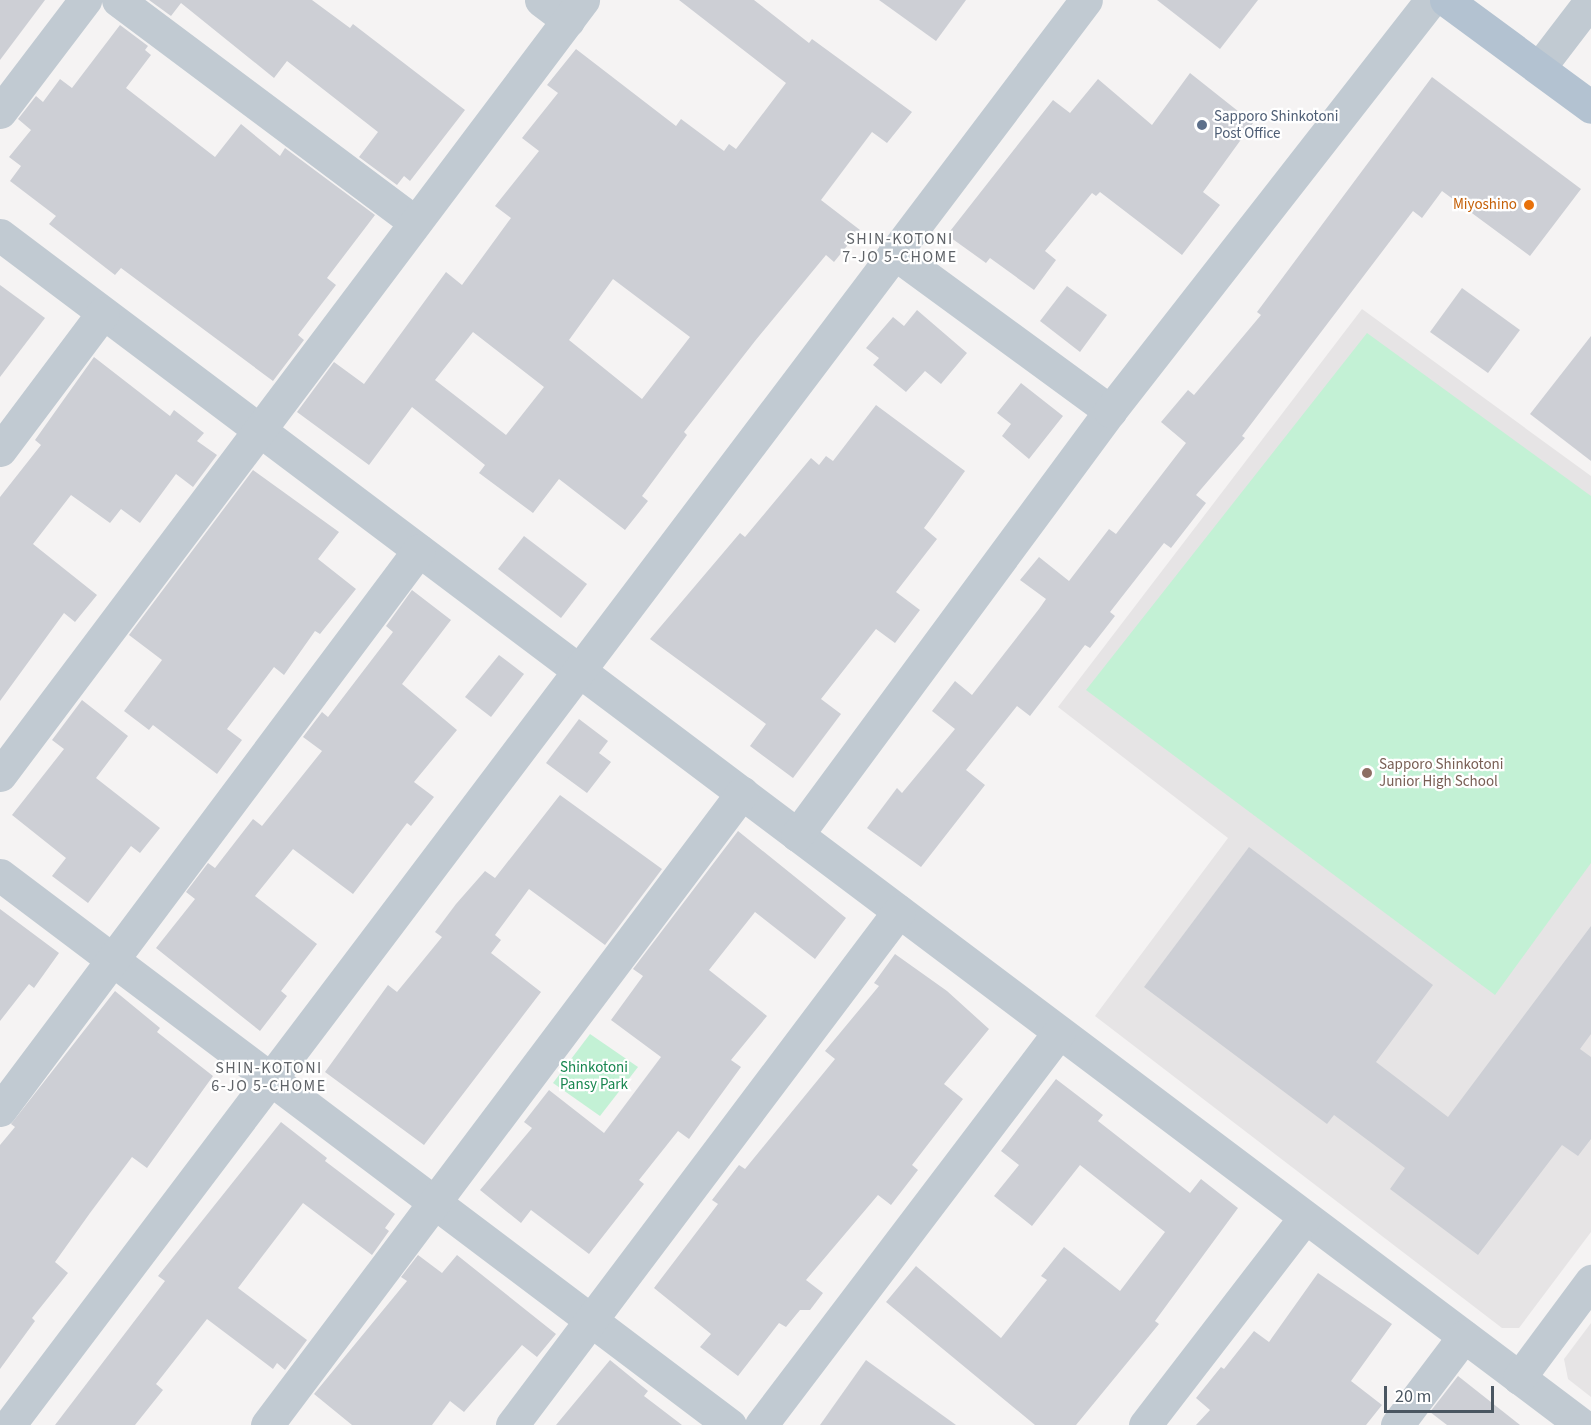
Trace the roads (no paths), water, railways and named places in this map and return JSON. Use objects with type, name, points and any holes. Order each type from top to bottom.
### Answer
[{"type":"main road","points":[[1446,0],[1591,107]]},
{"type":"street","points":[[0,112],[85,0]]},
{"type":"street","points":[[118,0],[415,222]]},
{"type":"street","points":[[0,775],[575,10],[541,0]]},
{"type":"street","points":[[9,1425],[1086,0]]},
{"type":"street","points":[[797,835],[1110,411],[1431,0]]},
{"type":"street","points":[[1539,68],[1591,0]]},
{"type":"street","points":[[0,235],[1582,1425]]},
{"type":"street","points":[[894,253],[1110,411]]},
{"type":"street","points":[[0,450],[103,313]]},
{"type":"street","points":[[0,1110],[419,550]]},
{"type":"street","points":[[267,1425],[742,794]]},
{"type":"street","points":[[0,875],[730,1425]]},
{"type":"street","points":[[512,1425],[899,911]]},
{"type":"street","points":[[761,1425],[1059,1032]]},
{"type":"street","points":[[1145,1425],[1305,1217]]},
{"type":"street","points":[[1519,1378],[1591,1281]]},
{"type":"street","points":[[1397,1425],[1464,1336]]},
{"type":"place","name":"Sapporo Shinkotoni Post Office","points":[[1202,125]]},
{"type":"place","name":"Miyoshino","points":[[1529,205]]},
{"type":"place","name":"Sapporo Shinkotoni Junior High School","points":[[1367,773]]},
{"type":"district","name":"SHIN-KOTONI 7-JO 5-CHOME","points":[[900,248]]},
{"type":"district","name":"SHIN-KOTONI 6-JO 5-CHOME","points":[[269,1077]]},
{"type":"park label","name":"Shinkotoni Pansy Park","points":[[594,1076]]}]
